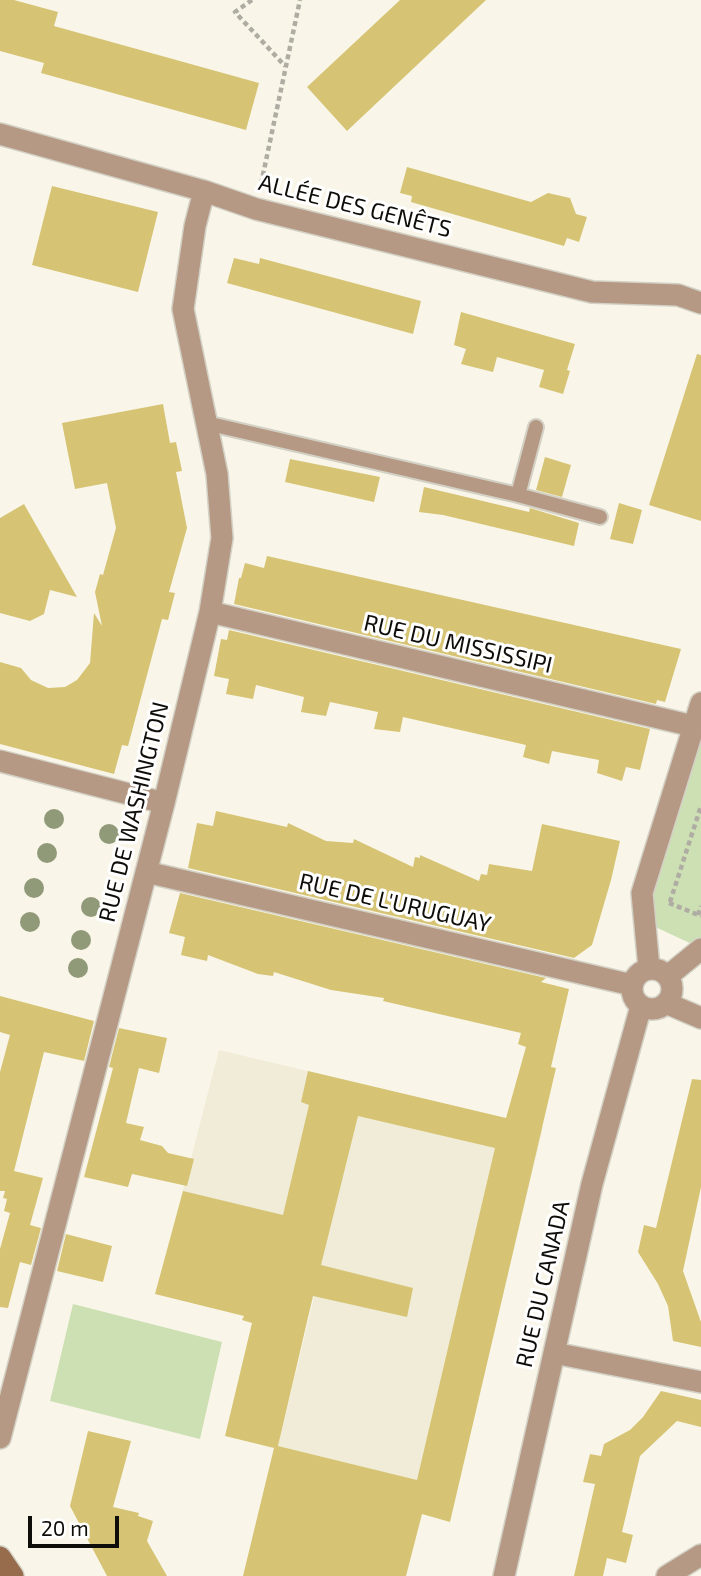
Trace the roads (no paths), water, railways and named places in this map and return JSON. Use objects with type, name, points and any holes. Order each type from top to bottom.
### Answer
[{"type":"street","name":"ALLÉE DES GENÊTS","points":[[0,134],[204,191],[256,209],[592,292],[678,295],[701,303]]},
{"type":"street","name":"RUE DE WASHINGTON","points":[[0,1438],[164,803],[210,612],[222,538],[217,474],[183,309],[195,226],[204,191]]},
{"type":"street","name":"RUE DU MISSISSIPI","points":[[210,612],[694,726]]},
{"type":"street","points":[[701,704],[642,893],[658,972],[673,986],[670,999],[657,1009],[641,1006],[633,997],[632,985],[638,974],[658,972],[701,949]]},
{"type":"street","points":[[0,761],[164,803]]},
{"type":"street","name":"RUE DE L'URUGUAY","points":[[146,872],[632,985]]},
{"type":"street","points":[[666,1003],[701,1018]]},
{"type":"street","name":"RUE DU CANADA","points":[[504,1576],[592,1184],[641,1006]]},
{"type":"street","points":[[554,1353],[701,1382]]},
{"type":"street","points":[[667,1576],[701,1555]]},
{"type":"street","points":[[0,1557],[13,1576]]},
{"type":"lane","points":[[206,423],[518,495],[600,517]]},
{"type":"lane","points":[[518,495],[536,427]]}]
